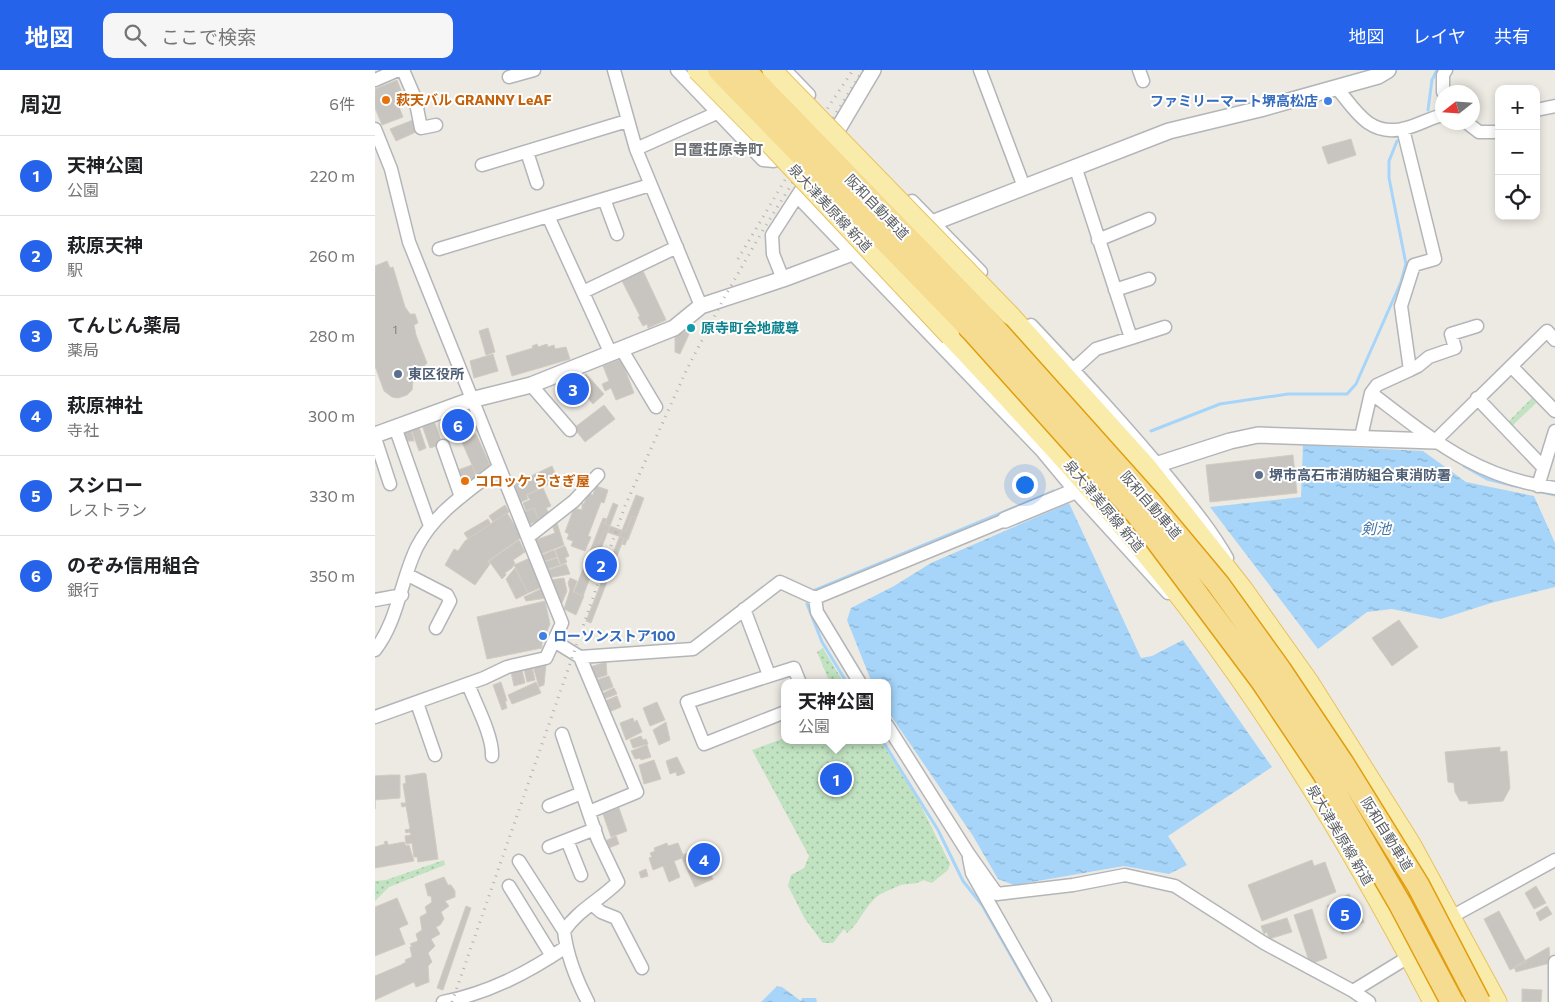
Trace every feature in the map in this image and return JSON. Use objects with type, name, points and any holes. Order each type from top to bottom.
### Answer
[{"type":"highway","name":"阪和自動車道","points":[[719,70],[972,330],[1137,514],[1256,674],[1323,772],[1400,904],[1452,1002]]},
{"type":"highway","name":"阪和自動車道","points":[[744,70],[983,317],[1147,500],[1218,584],[1280,670],[1343,764],[1419,886],[1479,1002]]},
{"type":"main road","name":"泉大津美原線 新道","points":[[697,70],[771,145],[950,336],[1193,614],[1256,702],[1319,797],[1410,956],[1433,1002]]},
{"type":"main road","points":[[772,70],[1010,315],[1152,466],[1309,682],[1398,822],[1497,1002]]},
{"type":"street","points":[[375,80],[398,70]]},
{"type":"street","points":[[403,70],[415,98],[421,128],[436,125]]},
{"type":"street","points":[[509,77],[534,70]]},
{"type":"street","points":[[614,70],[636,149],[701,306]]},
{"type":"street","points":[[677,70],[763,160],[774,162],[779,158],[814,101],[785,70]]},
{"type":"street","points":[[783,279],[773,254],[772,235],[873,70]]},
{"type":"street","points":[[980,70],[1024,187]]},
{"type":"street","points":[[390,484],[375,436],[395,427],[471,400],[531,384],[617,352],[674,328],[701,306],[783,279],[934,223],[1075,166],[1169,131],[1337,88],[1378,76],[1388,70]]},
{"type":"street","points":[[1443,85],[1443,75],[1446,70]]},
{"type":"street","points":[[1337,88],[1362,119],[1382,131],[1403,129],[1435,118]]},
{"type":"street","points":[[1540,109],[1555,106]]},
{"type":"street","points":[[636,149],[719,112]]},
{"type":"street","points":[[482,165],[627,121]]},
{"type":"street","points":[[375,129],[391,169],[409,242],[498,468],[562,623],[546,658],[507,667],[468,684],[375,717]]},
{"type":"street","points":[[838,129],[934,223],[1073,370],[1152,466]]},
{"type":"street","points":[[1403,129],[1435,259],[1414,265],[1401,306],[1410,370]]},
{"type":"street","points":[[1476,130],[1479,132],[1495,132]]},
{"type":"street","points":[[527,152],[537,183]]},
{"type":"street","points":[[1075,166],[1131,338]]},
{"type":"street","points":[[439,249],[650,185]]},
{"type":"street","points":[[797,196],[1041,450],[1082,489]]},
{"type":"street","points":[[603,199],[617,234]]},
{"type":"street","points":[[548,216],[583,292],[617,352],[656,407]]},
{"type":"street","points":[[1099,240],[1149,219]]},
{"type":"street","points":[[583,292],[677,247]]},
{"type":"street","points":[[1115,290],[1149,279]]},
{"type":"street","points":[[1361,437],[1371,393],[1377,385],[1418,366],[1429,356],[1455,348],[1451,334],[1477,326]]},
{"type":"street","points":[[1073,370],[1096,349],[1165,327]]},
{"type":"street","points":[[554,642],[579,657],[693,649],[779,582],[815,598],[1082,489],[1230,441],[1258,435],[1435,441],[1477,398],[1547,332],[1555,340]]},
{"type":"street","points":[[1512,367],[1555,412]]},
{"type":"street","points":[[531,384],[570,430]]},
{"type":"street","points":[[1371,393],[1435,441],[1473,465],[1489,472],[1538,486],[1555,488]]},
{"type":"street","points":[[1477,398],[1543,467]]},
{"type":"street","points":[[395,427],[430,526]]},
{"type":"street","points":[[1538,486],[1555,431]]},
{"type":"street","points":[[443,446],[461,497]]},
{"type":"street","points":[[375,650],[401,595],[417,549],[430,526],[461,497],[498,468]]},
{"type":"street","points":[[528,537],[574,501],[597,475]]},
{"type":"street","points":[[408,575],[447,595],[450,601],[436,628]]},
{"type":"street","points":[[375,600],[401,595]]},
{"type":"street","points":[[815,598],[817,612],[858,679]]},
{"type":"street","points":[[744,609],[769,675]]},
{"type":"street","points":[[579,657],[637,792],[589,812]]},
{"type":"street","points":[[781,714],[704,744],[687,702],[794,668],[798,679]]},
{"type":"street","points":[[468,684],[479,714],[493,743],[492,756]]},
{"type":"street","points":[[417,703],[435,755]]},
{"type":"street","points":[[891,731],[968,853],[997,894],[1073,885],[1125,875],[1175,886],[1264,943],[1353,991],[1369,1002]]},
{"type":"street","points":[[562,734],[595,829],[617,882],[592,904],[574,916],[564,931]]},
{"type":"street","points":[[549,806],[582,793]]},
{"type":"street","points":[[549,847],[595,829]]},
{"type":"street","points":[[567,840],[581,875]]},
{"type":"street","points":[[968,853],[972,874],[1045,1002]]},
{"type":"street","points":[[1353,991],[1410,956],[1451,917],[1555,860]]},
{"type":"street","points":[[519,861],[564,931],[566,947],[587,1002]]},
{"type":"street","points":[[509,886],[552,956]]},
{"type":"street","points":[[592,904],[601,912],[616,918],[635,941],[642,968]]},
{"type":"street","points":[[443,1002],[466,999],[515,978],[566,947]]},
{"type":"street","points":[[1555,962],[1555,1002]]},
{"type":"green space","points":[[1532,398],[1536,403],[1511,427],[1507,423]]},
{"type":"green space","points":[[823,648],[842,679],[828,679],[817,652]]},
{"type":"green space","points":[[781,739],[781,744],[883,744],[917,798],[950,864],[948,870],[932,883],[923,880],[921,882],[901,885],[879,895],[852,929],[847,933],[844,929],[833,943],[823,943],[805,919],[788,886],[791,875],[804,868],[809,856],[752,750]]},
{"type":"green space","points":[[444,860],[445,865],[389,887],[375,901],[375,881],[386,880]]},
{"type":"water","name":"剣池","points":[[1303,445],[1423,451],[1466,482],[1534,496],[1555,543],[1555,587],[1491,603],[1441,619],[1392,609],[1367,612],[1318,649],[1210,507],[1301,497]]},
{"type":"water","points":[[1069,503],[1141,658],[1152,656],[1183,640],[1272,767],[1168,836],[1187,865],[1169,874],[1124,866],[1014,885],[998,879],[973,836],[891,716],[891,679],[870,679],[847,620],[851,608],[894,586],[931,563]]},
{"type":"water","points":[[777,986],[782,987],[801,1001],[802,998],[816,998],[817,1002],[761,1002]]},
{"type":"building","points":[[397,80],[404,98],[401,99],[404,106],[399,107],[403,117],[382,125],[375,108],[375,89]]},
{"type":"building","points":[[413,120],[416,132],[396,141],[390,129]]},
{"type":"building","points":[[1351,139],[1356,155],[1328,164],[1322,147]]},
{"type":"building","points":[[387,261],[390,268],[393,267],[405,307],[410,314],[415,314],[418,323],[414,325],[416,335],[427,363],[421,370],[410,371],[413,381],[412,390],[407,395],[398,398],[392,397],[384,391],[375,366],[375,266]]},
{"type":"building","points":[[643,271],[666,320],[648,328],[647,324],[643,326],[638,317],[640,316],[622,281]]},
{"type":"building","points":[[488,328],[495,352],[486,355],[479,331]]},
{"type":"building","points":[[686,331],[690,332],[680,354],[675,352],[675,336]]},
{"type":"building","points":[[537,344],[538,347],[547,344],[548,347],[554,345],[555,349],[566,347],[570,359],[512,376],[506,356],[533,348],[532,346]]},
{"type":"building","points":[[493,354],[498,371],[474,378],[470,361]]},
{"type":"building","points":[[621,359],[634,393],[616,400],[611,388],[605,391],[602,384],[609,381],[603,366]]},
{"type":"building","points":[[586,374],[604,394],[593,404],[587,397],[584,399],[579,393],[581,391],[575,384]]},
{"type":"building","points":[[604,405],[615,419],[585,442],[574,428]]},
{"type":"building","points":[[464,414],[469,416],[474,429],[469,431],[471,434],[448,442],[441,422]]},
{"type":"building","points":[[434,421],[442,444],[430,448],[422,425]]},
{"type":"building","points":[[419,427],[426,448],[419,451],[411,428]]},
{"type":"building","points":[[411,430],[414,441],[405,441],[403,435]]},
{"type":"building","points":[[476,434],[490,465],[486,471],[477,476],[461,440]]},
{"type":"building","points":[[1293,455],[1297,493],[1210,502],[1206,465]]},
{"type":"building","points":[[472,465],[477,479],[460,487],[455,471]]},
{"type":"building","points":[[552,466],[558,480],[526,495],[528,499],[521,502],[514,484]]},
{"type":"building","points":[[596,486],[608,490],[604,503],[601,502],[588,536],[591,537],[585,551],[571,546],[573,541],[567,539],[569,534],[565,532],[574,508],[582,510],[582,503],[584,504],[588,493],[593,495]]},
{"type":"building","points":[[543,488],[551,506],[546,508],[550,515],[539,520],[534,508],[526,511],[523,503],[530,500],[527,495]]},
{"type":"building","points":[[636,495],[644,498],[628,540],[624,538],[591,623],[586,621]]},
{"type":"building","points":[[613,503],[618,505],[583,596],[574,592],[601,523],[605,524]]},
{"type":"building","points":[[505,505],[509,512],[493,522],[489,516]]},
{"type":"building","points":[[534,508],[539,520],[528,525],[522,513]]},
{"type":"building","points":[[507,513],[522,537],[488,561],[490,564],[475,585],[445,565],[454,549],[458,551],[465,541]]},
{"type":"building","points":[[632,516],[636,517],[625,545],[622,544],[624,538],[604,531],[598,546],[593,545],[603,518],[607,519],[605,524],[626,532]]},
{"type":"building","points":[[488,519],[491,524],[468,539],[464,533]]},
{"type":"building","points":[[557,523],[564,545],[541,554],[536,540],[555,533],[552,525]]},
{"type":"building","points":[[519,540],[525,552],[513,560],[515,563],[502,579],[489,561]]},
{"type":"building","points":[[565,546],[569,556],[565,558],[567,562],[561,565],[555,550]]},
{"type":"building","points":[[554,550],[557,557],[542,562],[540,556]]},
{"type":"building","points":[[530,558],[542,587],[528,593],[514,565]]},
{"type":"building","points":[[557,558],[560,565],[545,570],[542,563]]},
{"type":"building","points":[[566,564],[570,574],[548,578],[546,571]]},
{"type":"building","points":[[515,568],[528,593],[516,599],[506,579]]},
{"type":"building","points":[[564,578],[567,591],[562,603],[559,604],[550,580]]},
{"type":"building","points":[[570,578],[577,581],[573,592],[584,596],[576,615],[564,609],[570,590],[568,583]]},
{"type":"building","points":[[543,588],[547,598],[526,601],[524,597]]},
{"type":"building","points":[[545,601],[550,624],[542,643],[542,648],[487,659],[477,617]]},
{"type":"building","points":[[1399,620],[1418,647],[1392,666],[1372,638]]},
{"type":"building","points":[[606,662],[607,675],[595,679],[590,667]]},
{"type":"building","points":[[546,664],[544,685],[539,687],[533,666]]},
{"type":"building","points":[[532,667],[535,680],[527,682],[524,669]]},
{"type":"building","points":[[522,670],[525,683],[514,686],[511,672]]},
{"type":"building","points":[[609,676],[613,687],[598,693],[594,681]]},
{"type":"building","points":[[501,682],[507,701],[505,701],[507,708],[502,710],[493,685]]},
{"type":"building","points":[[536,682],[541,693],[512,704],[508,695]]},
{"type":"building","points":[[614,688],[617,694],[604,699],[601,694]]},
{"type":"building","points":[[617,696],[621,707],[609,712],[605,701]]},
{"type":"building","points":[[657,702],[665,720],[650,726],[643,708]]},
{"type":"building","points":[[633,718],[634,722],[637,720],[642,732],[626,740],[620,723]]},
{"type":"building","points":[[666,722],[670,740],[659,745],[653,730]]},
{"type":"building","points":[[641,736],[643,740],[646,739],[648,744],[633,748],[630,740]]},
{"type":"building","points":[[647,745],[651,757],[641,760],[640,758],[635,759],[631,751]]},
{"type":"building","points":[[1500,747],[1500,752],[1507,751],[1510,788],[1503,801],[1468,804],[1468,801],[1460,801],[1455,792],[1454,783],[1448,782],[1445,752]]},
{"type":"building","points":[[677,757],[685,773],[677,776],[676,772],[670,774],[666,761]]},
{"type":"building","points":[[654,760],[661,779],[644,784],[639,765]]},
{"type":"building","points":[[426,774],[438,859],[418,862],[417,857],[414,857],[412,843],[406,844],[405,836],[411,835],[410,832],[406,833],[405,830],[410,829],[406,806],[402,807],[401,803],[406,803],[403,784],[406,783],[405,776]]},
{"type":"building","points":[[400,775],[400,798],[375,800],[375,776]]},
{"type":"building","points":[[619,808],[627,831],[611,837],[603,814]]},
{"type":"building","points":[[616,836],[619,844],[606,849],[603,842]]},
{"type":"building","points":[[387,841],[388,845],[404,842],[406,846],[409,845],[414,861],[375,868],[375,847],[385,844],[384,842]]},
{"type":"building","points":[[667,843],[668,846],[678,843],[683,855],[682,858],[674,861],[680,877],[669,882],[663,866],[653,870],[649,858],[652,857],[650,853],[655,851],[654,848]]},
{"type":"building","points":[[699,848],[713,879],[695,887],[681,856]]},
{"type":"building","points":[[1312,860],[1314,866],[1325,862],[1336,892],[1262,921],[1248,885]]},
{"type":"building","points":[[646,869],[648,876],[641,878],[639,872]]},
{"type":"building","points":[[444,877],[448,885],[451,885],[455,891],[455,897],[445,901],[449,906],[441,912],[444,919],[436,927],[440,934],[431,939],[435,946],[428,953],[432,962],[428,966],[429,982],[416,987],[414,982],[375,1000],[375,976],[401,965],[406,962],[405,960],[412,957],[410,947],[412,946],[410,944],[418,941],[416,934],[422,930],[420,917],[427,913],[425,907],[432,902],[431,896],[428,896],[425,884]]},
{"type":"building","points":[[1536,886],[1546,903],[1534,909],[1525,893]]},
{"type":"building","points":[[1349,894],[1364,922],[1342,934],[1327,906]]},
{"type":"building","points":[[397,898],[408,924],[399,928],[405,944],[375,956],[375,907]]},
{"type":"building","points":[[466,906],[471,908],[443,990],[437,988]]},
{"type":"building","points":[[1547,906],[1552,914],[1540,921],[1536,913]]},
{"type":"building","points":[[1312,909],[1327,958],[1310,964],[1294,915]]},
{"type":"building","points":[[1499,911],[1526,962],[1510,970],[1484,919]]},
{"type":"building","points":[[1287,918],[1292,932],[1269,939],[1267,932],[1264,934],[1261,926]]},
{"type":"building","points":[[1549,947],[1550,963],[1516,972],[1514,967]]},
{"type":"building","points":[[1522,989],[1542,990],[1541,1002],[1522,1002]]},
{"type":"waterway","points":[[1428,110],[1432,80],[1437,70]]},
{"type":"waterway","points":[[1151,431],[1220,404],[1288,394],[1347,394],[1356,384],[1401,282],[1406,264],[1389,178],[1389,161],[1397,141]]},
{"type":"waterway","points":[[1464,466],[1487,479],[1515,486]]},
{"type":"waterway","points":[[1529,489],[1555,495]]},
{"type":"waterway","points":[[813,591],[1054,491]]},
{"type":"waterway","points":[[807,604],[822,642],[845,679]]},
{"type":"waterway","points":[[884,744],[938,830],[963,881],[982,905],[1031,991]]},
{"type":"railway","points":[[738,259],[829,106],[853,70]]},
{"type":"railway","points":[[452,1002],[625,506],[687,369],[724,298],[763,230],[863,70]]},
{"type":"place","name":"萩天バル GRANNY LeAF","points":[[386,100]]},
{"type":"place","name":"ファミリーマート堺高松店","points":[[1328,101]]},
{"type":"place","name":"原寺町会地蔵尊","points":[[691,328]]},
{"type":"place","name":"東区役所","points":[[398,374]]},
{"type":"place","name":"てんじん薬局","points":[[573,389]]},
{"type":"place","name":"のぞみ信用組合","points":[[458,425]]},
{"type":"place","name":"堺市高石市消防組合東消防署","points":[[1259,475]]},
{"type":"place","name":"コロッケ うさぎ屋","points":[[465,481]]},
{"type":"place","name":"萩原天神","points":[[601,565]]},
{"type":"place","name":"ローソンストア100","points":[[543,636]]},
{"type":"place","name":"天神公園","points":[[836,779]]},
{"type":"place","name":"萩原神社","points":[[704,859]]},
{"type":"place","name":"スシロー","points":[[1345,914]]},
{"type":"district","name":"日置荘原寺町","points":[[718,150]]}]
